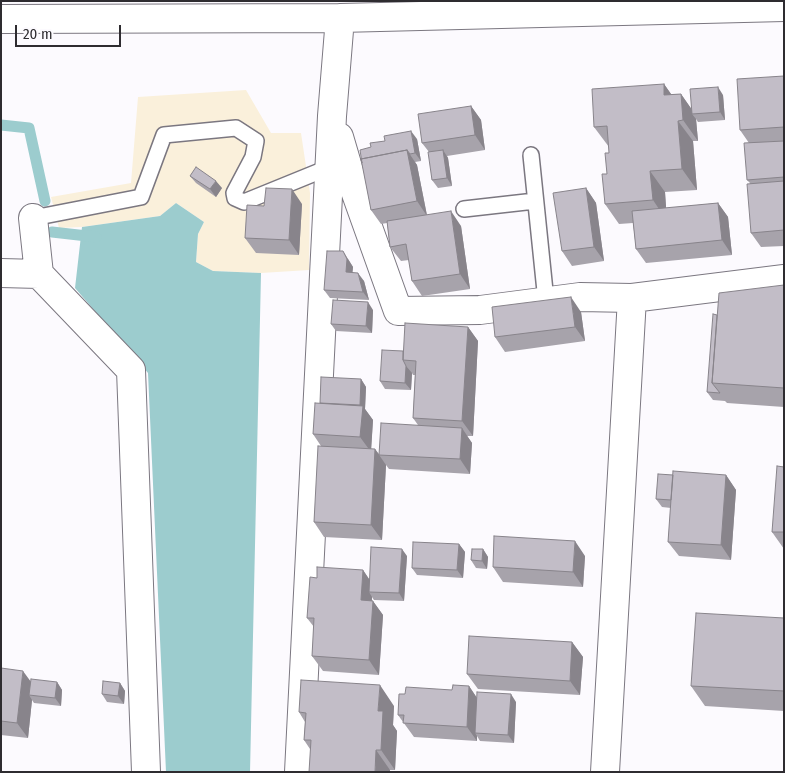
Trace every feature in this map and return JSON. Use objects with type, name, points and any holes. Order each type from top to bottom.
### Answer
[{"type":"street","points":[[1,19],[340,18],[784,7]]},
{"type":"street","points":[[299,772],[332,116],[340,18]]},
{"type":"street","points":[[332,116],[354,188],[398,311],[480,310],[580,297],[632,298],[784,279]]},
{"type":"street","points":[[33,218],[39,274],[130,370],[146,772]]},
{"type":"street","points":[[1,273],[39,274]]},
{"type":"street","points":[[605,772],[632,298]]},
{"type":"lane","points":[[33,218],[141,197],[164,135],[236,128],[256,141],[254,157],[234,194],[235,198],[244,202],[330,166]]},
{"type":"lane","points":[[531,155],[546,301]]},
{"type":"lane","points":[[464,208],[535,201]]},
{"type":"shaded area","points":[[246,90],[271,133],[301,133],[310,193],[309,270],[261,273],[213,271],[196,262],[198,234],[204,222],[176,203],[160,216],[82,227],[59,228],[51,197],[131,183],[138,97]]},
{"type":"water","points":[[176,203],[204,222],[198,234],[196,262],[213,271],[261,273],[250,772],[166,772],[148,373],[75,288],[82,227],[160,216]]},
{"type":"building","points":[[784,76],[784,127],[740,130],[737,79]]},
{"type":"building","points":[[664,84],[664,95],[681,94],[683,120],[678,121],[682,169],[650,171],[653,200],[605,204],[602,174],[607,174],[605,153],[609,153],[607,126],[594,127],[592,89]]},
{"type":"building","points":[[718,87],[720,112],[692,114],[690,89]]},
{"type":"building","points":[[471,106],[475,135],[422,143],[418,114]]},
{"type":"building","points":[[411,131],[415,153],[410,154],[407,150],[361,159],[360,150],[371,147],[370,143],[385,141],[384,136]]},
{"type":"building","points":[[784,141],[784,177],[747,180],[744,143]]},
{"type":"building","points":[[407,150],[417,201],[371,210],[361,159]]},
{"type":"building","points":[[443,150],[447,178],[432,180],[428,152]]},
{"type":"building","points":[[196,167],[216,181],[210,189],[190,176]]},
{"type":"building","points":[[784,181],[784,230],[751,233],[747,184]]},
{"type":"building","points":[[266,188],[292,189],[289,240],[245,238],[247,205],[264,206]]},
{"type":"building","points":[[586,188],[594,247],[562,251],[553,193]]},
{"type":"building","points":[[718,203],[722,240],[636,249],[632,211]]},
{"type":"building","points":[[451,211],[460,274],[412,281],[406,244],[390,247],[387,221]]},
{"type":"building","points":[[327,251],[343,251],[347,259],[346,272],[358,273],[363,292],[324,290]]},
{"type":"building","points":[[784,285],[784,388],[712,383],[719,293]]},
{"type":"building","points":[[571,297],[575,327],[495,337],[492,307]]},
{"type":"building","points":[[333,300],[368,302],[366,326],[331,324]]},
{"type":"building","points":[[713,314],[717,315],[712,383],[720,393],[707,392]]},
{"type":"building","points":[[405,323],[468,327],[462,421],[413,418],[416,361],[403,360]]},
{"type":"building","points":[[382,350],[403,351],[403,360],[406,366],[405,383],[380,381]]},
{"type":"building","points":[[321,377],[361,379],[360,405],[320,403]]},
{"type":"building","points":[[315,403],[363,406],[360,437],[313,434]]},
{"type":"building","points":[[381,423],[462,428],[460,459],[379,455]]},
{"type":"building","points":[[318,446],[375,449],[371,525],[314,522]]},
{"type":"building","points":[[777,466],[784,467],[784,532],[772,532]]},
{"type":"building","points":[[673,471],[726,475],[721,545],[668,542]]},
{"type":"building","points":[[658,474],[673,475],[671,500],[656,499]]},
{"type":"building","points":[[494,536],[575,541],[573,572],[493,567]]},
{"type":"building","points":[[413,542],[459,544],[457,570],[412,568]]},
{"type":"building","points":[[371,547],[402,549],[399,593],[369,592]]},
{"type":"building","points":[[472,549],[483,549],[482,561],[471,560]]},
{"type":"building","points":[[317,567],[363,570],[361,600],[373,601],[369,660],[312,656],[314,618],[307,618],[310,577],[317,578]]},
{"type":"building","points":[[696,613],[784,618],[784,691],[691,686]]},
{"type":"building","points":[[469,636],[572,642],[570,681],[467,674]]},
{"type":"building","points":[[1,668],[23,671],[17,723],[1,721]]},
{"type":"building","points":[[31,679],[57,682],[55,698],[29,695]]},
{"type":"building","points":[[301,680],[380,685],[378,711],[383,711],[381,750],[376,750],[375,772],[309,772],[311,740],[304,740],[306,713],[299,712]]},
{"type":"building","points":[[103,681],[120,683],[118,696],[102,694]]},
{"type":"building","points":[[453,685],[469,686],[467,727],[403,723],[404,715],[398,715],[399,694],[405,694],[406,687],[452,690]]},
{"type":"building","points":[[477,692],[511,694],[508,735],[475,733]]},
{"type":"waterway","points":[[1,125],[29,128],[45,201]]},
{"type":"waterway","points":[[52,232],[96,237]]}]
